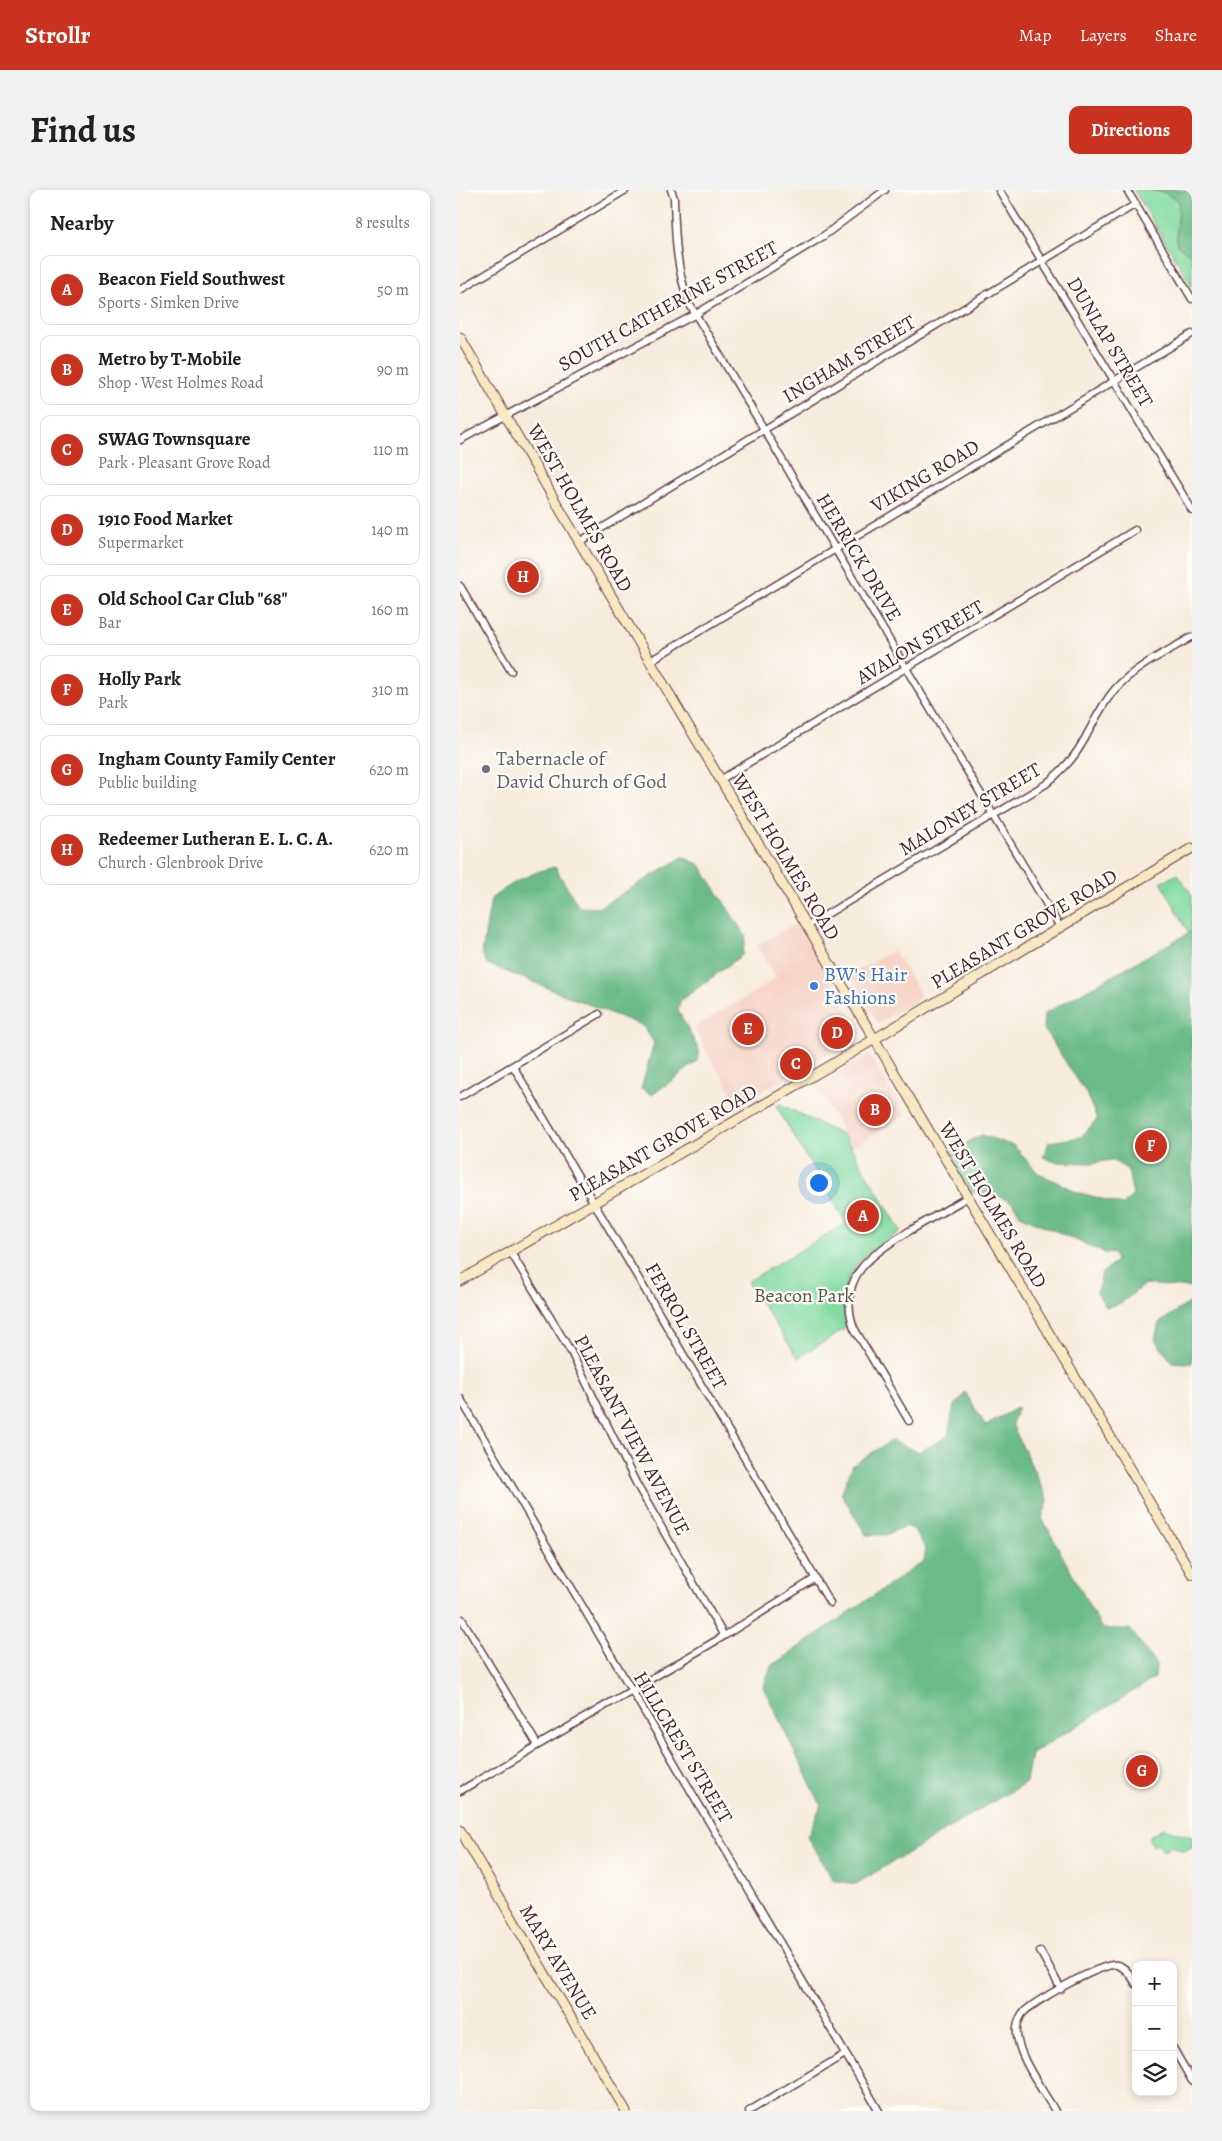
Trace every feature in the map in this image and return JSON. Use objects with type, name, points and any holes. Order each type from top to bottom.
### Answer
[{"type":"street","points":[[460,290],[626,190]]},
{"type":"street","name":"HERRICK DRIVE","points":[[671,190],[682,286],[690,305],[1060,927]]},
{"type":"street","name":"SOUTH CATHERINE STREET","points":[[460,440],[696,314],[822,237],[885,190]]},
{"type":"street","name":"DUNLAP STREET","points":[[999,190],[1192,510]]},
{"type":"street","points":[[1127,190],[1192,298]]},
{"type":"street","name":"INGHAM STREET","points":[[579,542],[1136,204]]},
{"type":"street","name":"VIKING ROAD","points":[[650,661],[1192,334]]},
{"type":"street","name":"WEST HOLMES ROAD","points":[[460,337],[579,542],[1192,1574]]},
{"type":"street","name":"AVALON STREET","points":[[720,780],[1135,530]]},
{"type":"street","points":[[460,586],[511,671]]},
{"type":"street","name":"MALONEY STREET","points":[[807,926],[1046,784],[1058,774],[1078,751],[1104,704],[1128,677],[1192,637]]},
{"type":"street","name":"PLEASANT GROVE ROAD","points":[[460,1281],[875,1039],[1192,848]]},
{"type":"street","points":[[460,1097],[599,1014]]},
{"type":"street","name":"FERROL STREET","points":[[513,1066],[830,1603]]},
{"type":"street","points":[[910,1421],[854,1328],[849,1314],[851,1285],[858,1272],[877,1252],[968,1197]]},
{"type":"street","name":"PLEASANT VIEW AVENUE","points":[[510,1251],[570,1350],[637,1485],[724,1636]]},
{"type":"street","name":"HILLCREST STREET","points":[[460,1398],[879,2111]]},
{"type":"street","points":[[460,1791],[537,1744],[724,1636],[816,1578]]},
{"type":"street","points":[[462,1619],[537,1744]]},
{"type":"street","name":"MARY AVENUE","points":[[460,1830],[626,2111]]},
{"type":"street","points":[[1040,1951],[1061,1989]]},
{"type":"street","points":[[1055,2111],[1023,2055],[1017,2039],[1016,2026],[1022,2014],[1090,1972],[1105,1966],[1117,1965],[1124,1968],[1132,1979]]},
{"type":"street","points":[[1175,2051],[1191,2077]]},
{"type":"street","points":[[749,2111],[845,2054]]},
{"type":"shaded area","points":[[797,922],[861,1034],[739,1105],[693,1028],[776,979],[757,946]]},
{"type":"shaded area","points":[[894,950],[922,997],[878,1023],[850,975]]},
{"type":"shaded area","points":[[869,1054],[906,1115],[852,1147],[816,1085]]},
{"type":"green space","points":[[1134,190],[1192,190],[1192,286],[1137,195]]},
{"type":"green space","points":[[1150,190],[1192,190],[1192,256],[1177,245],[1178,201],[1165,193]]},
{"type":"green space","points":[[683,857],[700,865],[746,937],[742,955],[680,1001],[678,1010],[699,1050],[697,1062],[652,1095],[641,1089],[654,1043],[643,1026],[487,964],[482,953],[491,899],[530,875],[555,867],[579,907],[598,908]]},
{"type":"green space","points":[[1178,874],[1192,895],[1192,938],[1161,882]]},
{"type":"green space","points":[[1192,931],[1192,1288],[1145,1284],[1121,1303],[1106,1307],[1097,1293],[1102,1273],[1117,1261],[1114,1253],[1105,1253],[1020,1215],[1013,1203],[996,1195],[969,1192],[946,1153],[982,1135],[1014,1146],[1038,1173],[1077,1192],[1123,1205],[1133,1195],[1128,1170],[1112,1160],[1091,1163],[1055,1162],[1043,1157],[1049,1142],[1081,1137],[1097,1119],[1085,1091],[1043,1028],[1044,1014]]},
{"type":"green space","points":[[802,1054],[808,1064],[791,1075],[785,1064]]},
{"type":"green space","name":"Beacon Park","points":[[780,1104],[844,1136],[901,1231],[874,1249],[854,1269],[844,1294],[844,1310],[848,1327],[798,1358],[747,1282],[846,1223],[776,1106]]},
{"type":"green space","points":[[1192,1301],[1192,1363],[1172,1362],[1155,1340],[1159,1323]]},
{"type":"green space","points":[[965,1392],[986,1426],[1018,1407],[1012,1424],[1048,1501],[1042,1518],[1102,1629],[1130,1629],[1156,1665],[1155,1678],[1031,1754],[1026,1782],[856,1884],[833,1880],[807,1837],[821,1805],[763,1687],[771,1666],[924,1561],[926,1548],[913,1529],[905,1526],[886,1535],[866,1535],[841,1493],[853,1465],[891,1441],[919,1452],[948,1436],[954,1405],[963,1398]]},
{"type":"green space","points":[[1163,1828],[1192,1837],[1192,1848],[1185,1851],[1171,1846],[1164,1851],[1156,1844],[1153,1846],[1148,1838]]},
{"type":"place","name":"Redeemer Lutheran E. L. C. A.","points":[[523,577]]},
{"type":"place","name":"Tabernacle of David Church of God","points":[[486,769]]},
{"type":"place","name":"BW's Hair Fashions","points":[[814,986]]},
{"type":"place","name":"Old School Car Club \"68\"","points":[[748,1029]]},
{"type":"place","name":"1910 Food Market","points":[[837,1033]]},
{"type":"place","name":"SWAG Townsquare","points":[[796,1064]]},
{"type":"place","name":"Metro by T-Mobile","points":[[875,1110]]},
{"type":"place","name":"Holly Park","points":[[1151,1146]]},
{"type":"place","name":"Beacon Field Southwest","points":[[863,1216]]},
{"type":"place","name":"Ingham County Family Center","points":[[1142,1771]]}]
